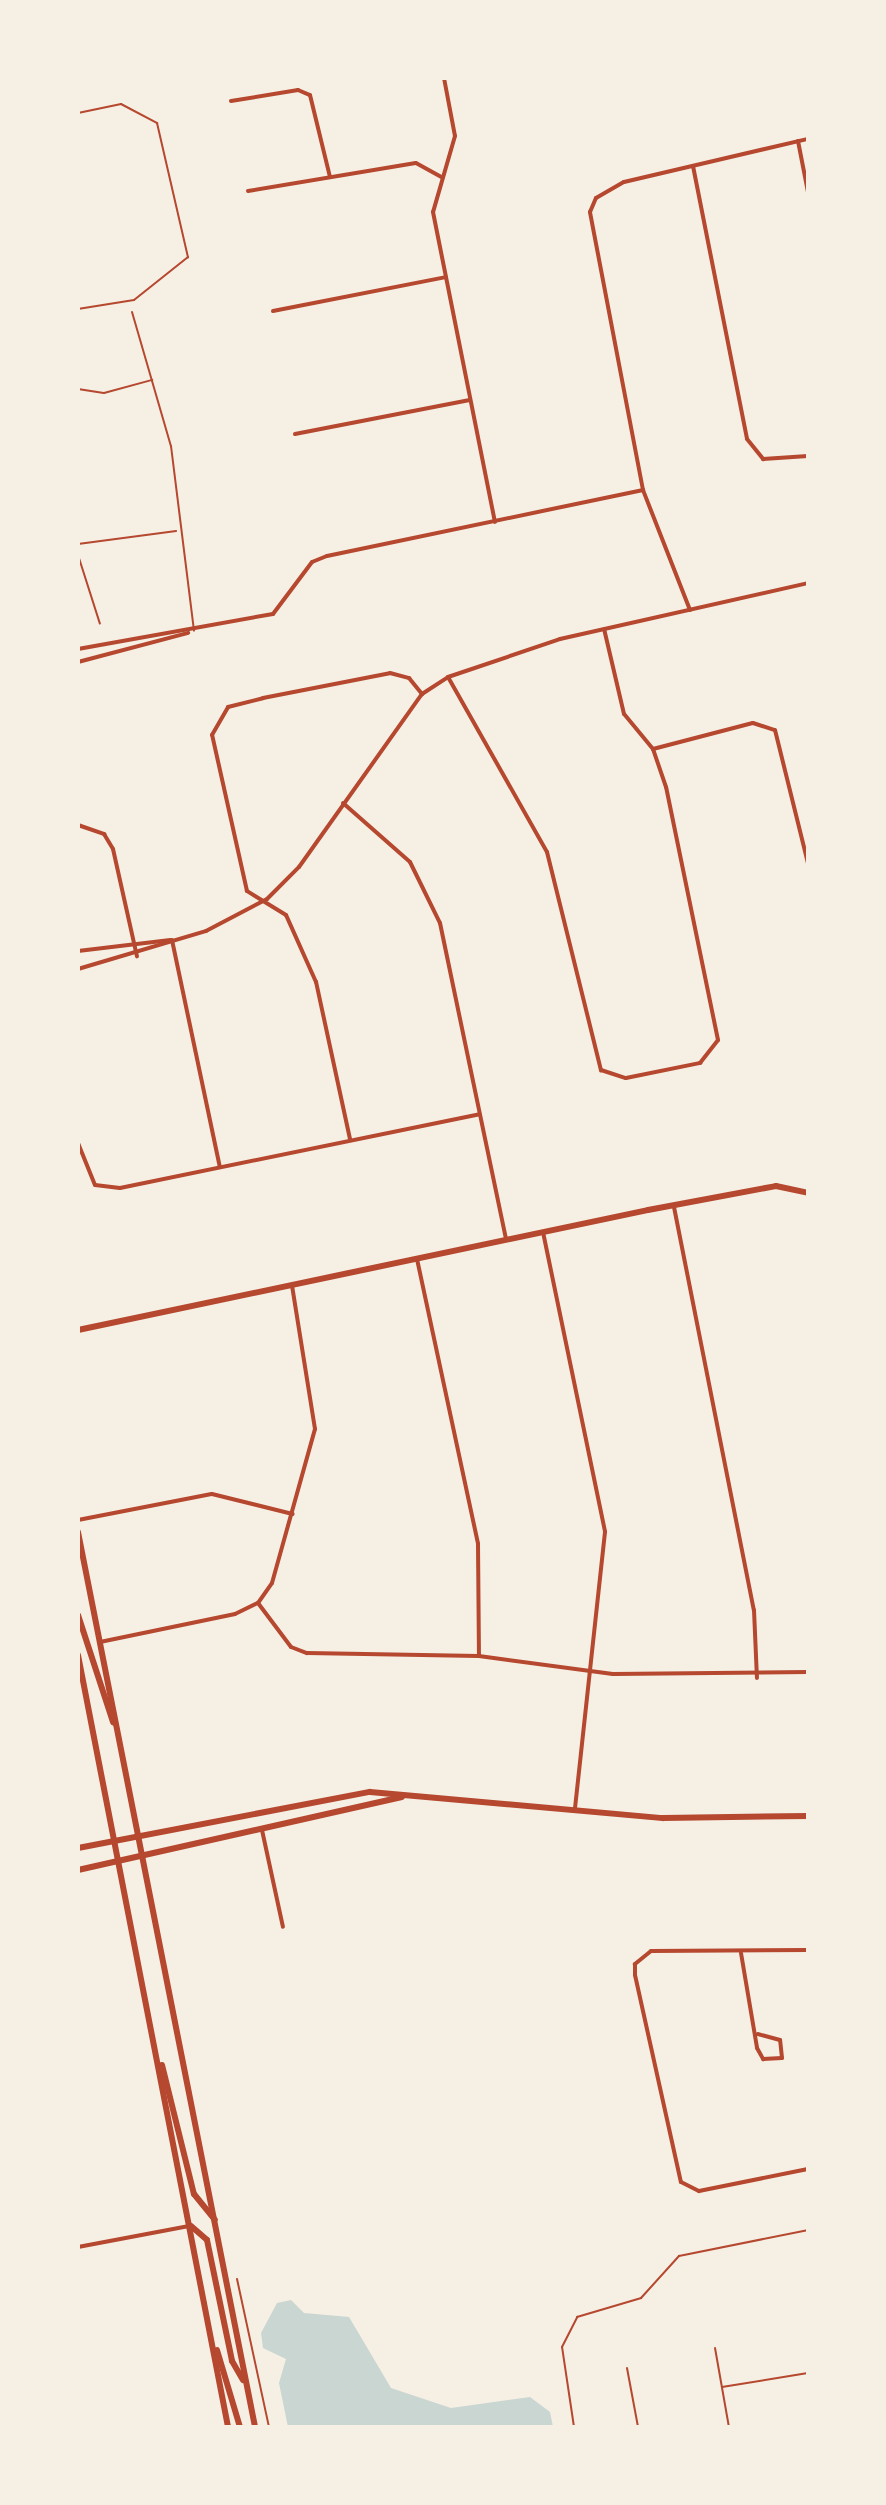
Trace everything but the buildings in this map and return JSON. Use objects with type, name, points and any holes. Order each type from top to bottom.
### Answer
[{"type":"main road","points":[[78,1330],[776,1186],[808,1193]]},
{"type":"main road","points":[[78,1532],[140,1833],[255,2427]]},
{"type":"main road","points":[[78,1615],[125,1760]]},
{"type":"main road","points":[[78,1655],[228,2427]]},
{"type":"main road","points":[[78,1848],[334,1795],[409,1795],[711,1820],[808,1816]]},
{"type":"main road","points":[[78,1870],[409,1795]]},
{"type":"main road","points":[[156,2050],[177,2104],[194,2194],[215,2220]]},
{"type":"main road","points":[[191,2226],[207,2240],[232,2361],[247,2387]]},
{"type":"main road","points":[[212,2339],[240,2427]]},
{"type":"street","points":[[444,78],[455,136],[433,212],[495,522]]},
{"type":"street","points":[[231,101],[298,90],[310,95],[330,177]]},
{"type":"street","points":[[690,610],[643,490],[589,228],[596,198],[624,182],[808,139]]},
{"type":"street","points":[[798,141],[808,192]]},
{"type":"street","points":[[248,191],[416,163],[441,177]]},
{"type":"street","points":[[693,166],[747,439],[763,459],[808,456]]},
{"type":"street","points":[[273,311],[446,277]]},
{"type":"street","points":[[295,434],[471,399]]},
{"type":"street","points":[[78,649],[194,631],[273,614],[312,562],[327,556],[643,490]]},
{"type":"street","points":[[78,969],[137,956],[267,899],[343,803],[422,694],[448,677],[604,629],[808,583]]},
{"type":"street","points":[[448,677],[547,852],[601,1070],[626,1078],[700,1063],[718,1040],[653,749],[624,714],[604,629]]},
{"type":"street","points":[[78,662],[160,646],[194,631]]},
{"type":"street","points":[[350,1139],[316,982],[286,915],[267,899],[247,891],[238,868],[212,735],[220,716],[255,700],[390,673],[409,678],[422,694]]},
{"type":"street","points":[[653,749],[753,723],[775,730],[808,863]]},
{"type":"street","points":[[343,803],[410,862],[427,892],[506,1240]]},
{"type":"street","points":[[78,825],[104,834],[113,849],[137,956]]},
{"type":"street","points":[[78,951],[133,940],[172,940]]},
{"type":"street","points":[[172,940],[220,1167]]},
{"type":"street","points":[[78,1143],[95,1185],[120,1188],[479,1114]]},
{"type":"street","points":[[674,1207],[754,1610],[757,1678]]},
{"type":"street","points":[[808,1221],[808,1247]]},
{"type":"street","points":[[543,1232],[605,1532],[575,1808]]},
{"type":"street","points":[[417,1259],[478,1544],[479,1656]]},
{"type":"street","points":[[100,1642],[258,1603],[277,1574],[316,1409],[292,1285]]},
{"type":"street","points":[[78,1520],[212,1494],[293,1514]]},
{"type":"street","points":[[258,1603],[300,1652],[479,1656],[591,1672],[757,1678],[808,1672]]},
{"type":"street","points":[[262,1830],[283,1927]]},
{"type":"street","points":[[808,1950],[741,1953],[651,1951],[635,1964],[674,2173],[699,2191],[808,2169]]},
{"type":"street","points":[[741,1953],[763,2059],[782,2058],[780,2040],[758,2034]]},
{"type":"street","points":[[78,2247],[191,2226]]},
{"type":"lane","points":[[78,113],[121,104],[157,123],[188,257],[134,300],[78,309]]},
{"type":"lane","points":[[132,312],[171,446],[177,531],[194,631]]},
{"type":"lane","points":[[78,389],[104,393],[153,379]]},
{"type":"lane","points":[[78,544],[177,531]]},
{"type":"lane","points":[[78,555],[100,624]]},
{"type":"lane","points":[[715,2348],[729,2427]]},
{"type":"lane","points":[[627,2368],[638,2427]]},
{"type":"lane","points":[[722,2387],[808,2373]]},
{"type":"path","points":[[574,2427],[562,2347],[577,2317],[641,2298],[679,2256],[808,2230]]},
{"type":"path","points":[[237,2279],[269,2427]]},
{"type":"shaded area","points":[[291,2300],[304,2313],[349,2317],[391,2388],[451,2408],[530,2397],[550,2412],[553,2427],[288,2427],[279,2383],[286,2359],[263,2348],[261,2333],[277,2303]]}]
